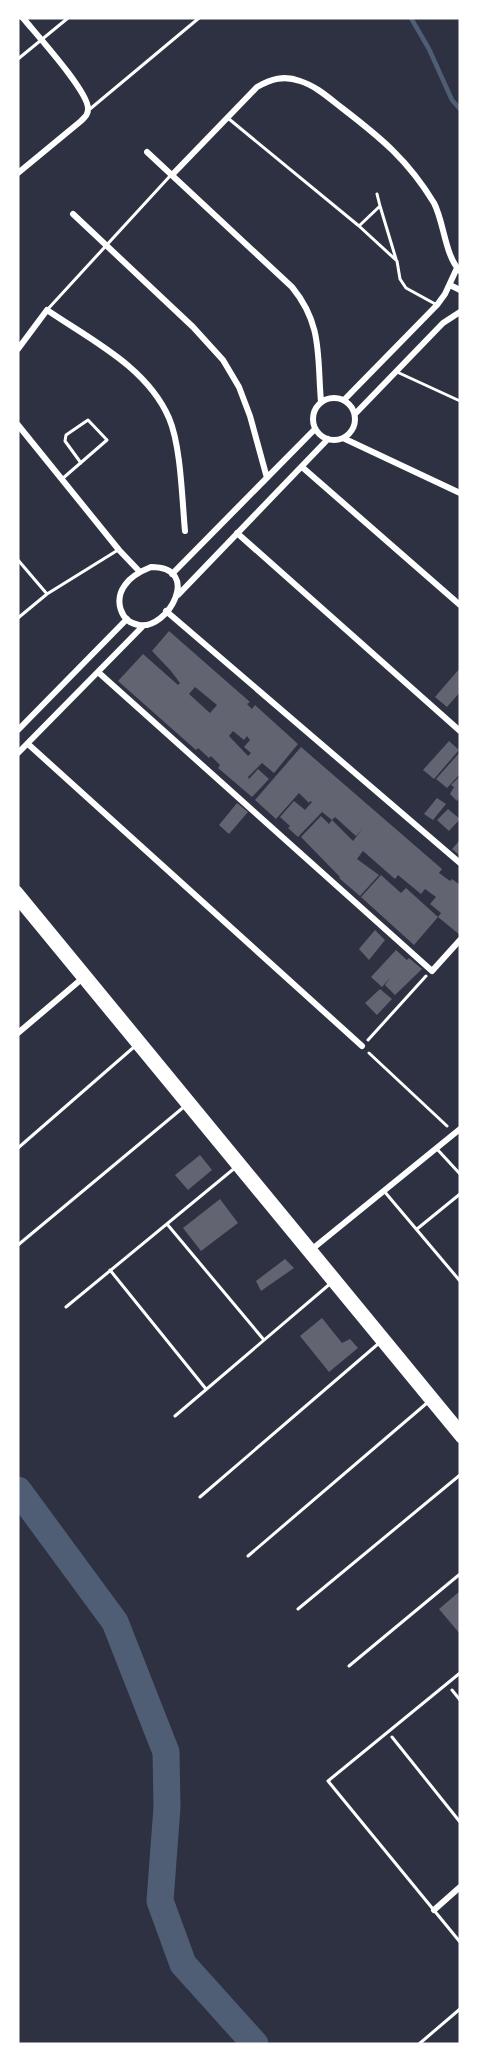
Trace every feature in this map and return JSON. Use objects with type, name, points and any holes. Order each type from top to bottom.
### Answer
[{"type":"main road","points":[[18,890],[136,1046],[236,1167],[310,1251],[331,1283],[460,1439]]},
{"type":"main road","points":[[18,902],[84,977],[310,1251],[460,1428]]},
{"type":"street","points":[[18,173],[87,116],[88,110],[83,93],[23,18]]},
{"type":"street","points":[[172,175],[257,87],[270,79],[284,78],[300,81],[316,88],[385,141],[412,170],[435,206],[458,269],[437,305],[344,400]]},
{"type":"street","points":[[147,152],[292,287],[304,302],[318,336],[321,402],[313,414],[318,434],[328,439],[343,438],[460,493]]},
{"type":"street","points":[[73,214],[192,327],[223,360],[239,387],[267,478]]},
{"type":"street","points":[[450,285],[460,290]]},
{"type":"street","points":[[18,349],[47,310],[105,349],[140,376],[156,393],[170,420],[177,450],[185,531]]},
{"type":"street","points":[[355,414],[443,323],[460,312]]},
{"type":"street","points":[[321,402],[336,398],[344,400],[351,406],[355,414],[353,428],[343,438]]},
{"type":"street","points":[[18,425],[119,550],[140,572]]},
{"type":"street","points":[[172,574],[315,429]]},
{"type":"street","points":[[18,753],[143,626],[152,623],[166,611],[178,595],[328,439]]},
{"type":"street","points":[[302,467],[460,605]]},
{"type":"street","points":[[237,533],[460,731]]},
{"type":"street","points":[[143,626],[127,619],[121,612],[119,598],[124,586],[140,572],[151,567],[160,567],[172,574],[178,581],[178,595]]},
{"type":"street","points":[[166,611],[460,863]]},
{"type":"street","points":[[18,730],[127,619]]},
{"type":"street","points":[[98,672],[432,971],[460,940]]},
{"type":"street","points":[[28,744],[362,1046]]},
{"type":"street","points":[[18,1033],[84,977]]},
{"type":"street","points":[[310,1251],[457,1131]]},
{"type":"street","points":[[434,1910],[460,1887]]},
{"type":"lane","points":[[18,59],[68,18]]},
{"type":"lane","points":[[88,110],[199,18]]},
{"type":"lane","points":[[227,118],[359,226],[397,261]]},
{"type":"lane","points":[[47,310],[172,175]]},
{"type":"lane","points":[[377,194],[397,261],[400,279],[406,288],[437,305]]},
{"type":"lane","points":[[359,226],[380,206]]},
{"type":"lane","points":[[395,371],[460,401]]},
{"type":"lane","points":[[62,479],[81,463],[107,440],[88,420],[65,438],[81,463]]},
{"type":"lane","points":[[18,618],[47,594],[119,550]]},
{"type":"lane","points":[[18,560],[47,594]]},
{"type":"lane","points":[[18,1148],[136,1046]]},
{"type":"lane","points":[[18,1245],[185,1106]]},
{"type":"lane","points":[[436,1148],[460,1174]]},
{"type":"lane","points":[[66,1307],[236,1167]]},
{"type":"lane","points":[[384,1191],[460,1281]]},
{"type":"lane","points":[[417,1229],[460,1194]]},
{"type":"lane","points":[[166,1224],[264,1340]]},
{"type":"lane","points":[[110,1270],[206,1389]]},
{"type":"lane","points":[[175,1416],[331,1283]]},
{"type":"lane","points":[[200,1497],[380,1342]]},
{"type":"lane","points":[[248,1556],[429,1401]]},
{"type":"lane","points":[[298,1609],[460,1475]]},
{"type":"lane","points":[[349,1666],[460,1574]]},
{"type":"lane","points":[[460,1673],[328,1781],[460,1942]]},
{"type":"lane","points":[[418,2044],[460,2009]]},
{"type":"path","points":[[432,971],[362,1046],[457,1131]]},
{"type":"path","points":[[447,1684],[460,1700]]},
{"type":"path","points":[[388,1732],[460,1822]]},
{"type":"building","points":[[169,631],[250,702],[247,704],[252,709],[255,705],[298,744],[274,773],[262,763],[248,777],[249,779],[258,769],[269,779],[252,797],[218,768],[220,765],[211,756],[209,758],[198,748],[196,750],[118,681],[143,654],[178,685],[180,683],[171,671],[152,651]],"holes":[[[195,687],[217,705],[210,713],[189,694]],[[233,731],[244,740],[247,736],[250,740],[244,747],[251,753],[248,756],[229,736]]]},
{"type":"building","points":[[460,668],[460,692],[447,707],[435,697]]},
{"type":"building","points":[[449,741],[459,750],[434,779],[423,770]]},
{"type":"building","points":[[301,747],[442,869],[439,873],[460,885],[460,935],[438,917],[441,913],[430,904],[436,897],[425,889],[421,894],[398,875],[395,879],[363,851],[357,859],[379,875],[360,896],[339,878],[301,837],[321,816],[329,824],[332,820],[322,812],[298,837],[280,817],[294,801],[305,810],[312,802],[309,803],[299,793],[276,819],[255,800]],"holes":[[[335,817],[356,836],[363,828],[353,841],[332,820]]]},
{"type":"building","points":[[460,752],[460,774],[447,788],[436,779]]},
{"type":"building","points":[[460,776],[460,797],[457,801],[450,794],[454,787],[451,785]]},
{"type":"building","points":[[437,798],[446,804],[433,820],[424,814]]},
{"type":"building","points":[[237,803],[248,812],[229,834],[219,825]]},
{"type":"building","points":[[448,809],[460,819],[449,831],[437,820]]},
{"type":"building","points":[[460,840],[460,856],[452,849]]},
{"type":"building","points":[[381,875],[401,893],[406,888],[438,917],[414,945],[361,897]]},
{"type":"building","points":[[375,930],[385,940],[369,960],[359,949]]},
{"type":"building","points":[[396,950],[422,969],[395,995],[385,985],[390,978],[382,987],[371,977]]},
{"type":"building","points":[[380,989],[392,999],[377,1015],[365,1003]]},
{"type":"building","points":[[200,1155],[212,1170],[188,1190],[175,1175]]},
{"type":"building","points":[[220,1199],[238,1223],[201,1251],[183,1228]]},
{"type":"building","points":[[285,1259],[294,1268],[261,1291],[256,1281]]},
{"type":"building","points":[[322,1318],[342,1343],[350,1339],[358,1348],[329,1372],[300,1336]]},
{"type":"building","points":[[460,1591],[460,1634],[439,1609]]},
{"type":"waterway","points":[[411,18],[429,49],[452,100],[460,109]]},
{"type":"waterway","points":[[18,1490],[115,1622],[166,1752],[167,1807],[160,1901],[183,1964],[255,2044]]}]
